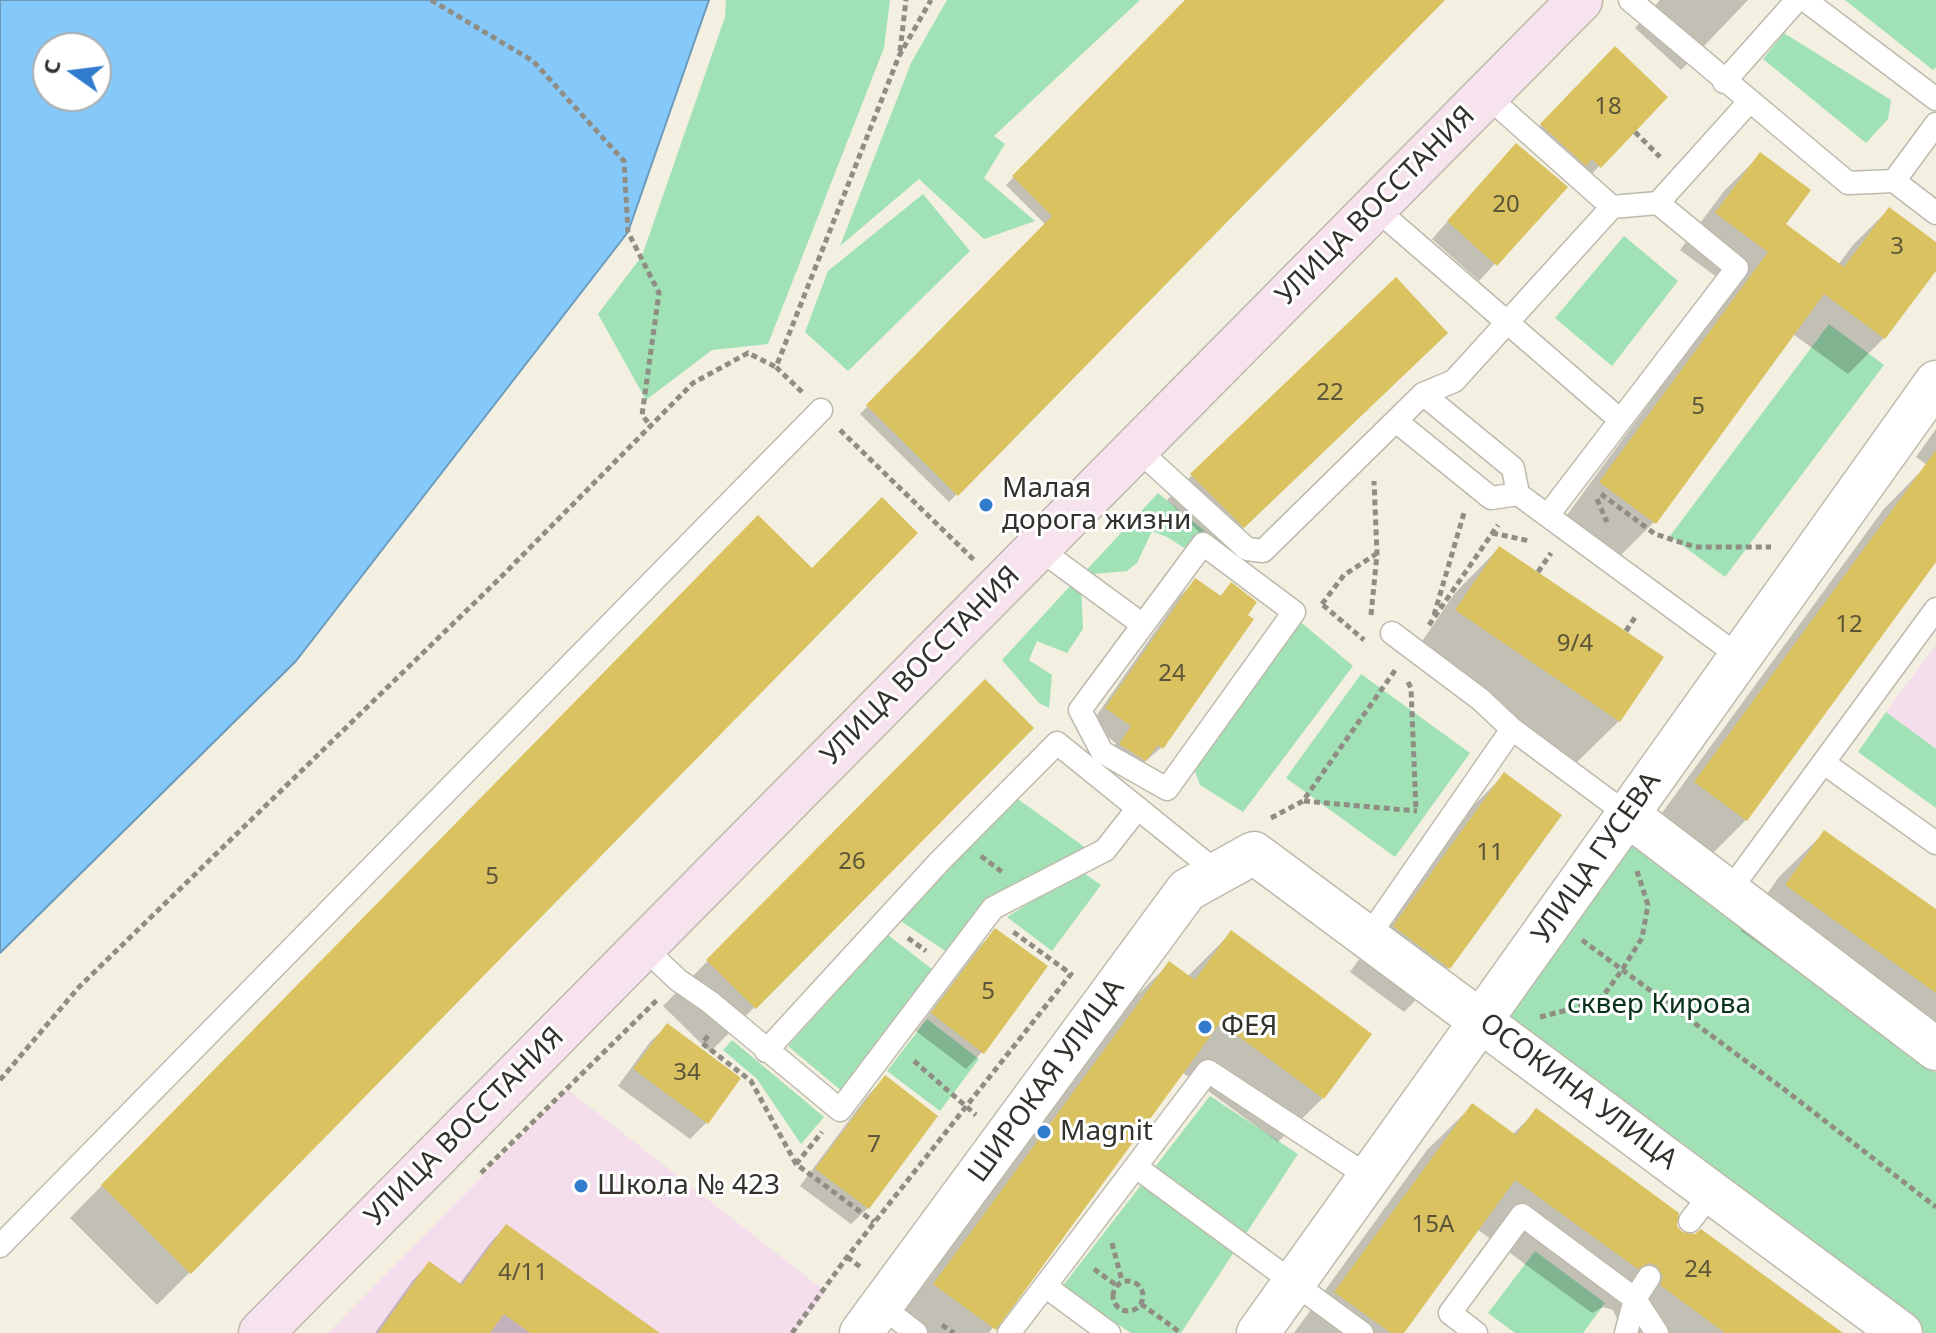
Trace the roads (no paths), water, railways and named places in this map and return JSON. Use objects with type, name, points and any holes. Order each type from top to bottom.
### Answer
[{"type":"street","name":"УЛИЦА ВОССТАНИЯ","points":[[261,1333],[1580,0]]},
{"type":"street","name":"УЛИЦА ГУСЕВА","points":[[1258,1333],[1936,382]]},
{"type":"street","points":[[1628,815],[1936,1049]]},
{"type":"street","name":"ОСОКИНА УЛИЦА","points":[[1254,853],[1481,1020],[1702,1206],[1901,1333]]},
{"type":"street","name":"ШИРОКАЯ УЛИЦА","points":[[871,1320],[1187,890],[1254,853]]},
{"type":"lane","points":[[1630,0],[1848,183],[1894,181],[1936,213]]},
{"type":"lane","points":[[1724,82],[1797,0]]},
{"type":"lane","points":[[1805,0],[1936,99]]},
{"type":"lane","points":[[1486,95],[1612,207]]},
{"type":"lane","points":[[1136,448],[1247,549],[1263,551],[1423,394],[1454,381],[1612,207],[1658,203],[1749,102]]},
{"type":"lane","points":[[1894,181],[1936,124]]},
{"type":"lane","points":[[1548,515],[1737,268],[1658,203]]},
{"type":"lane","points":[[1375,208],[1619,419]]},
{"type":"lane","points":[[1423,394],[1513,468],[1518,494]]},
{"type":"lane","points":[[0,1246],[821,410]]},
{"type":"lane","points":[[1396,421],[1491,498],[1518,494],[1740,657]]},
{"type":"lane","points":[[1203,544],[1294,612],[1167,789],[1102,752],[1080,710],[1143,625],[1203,544]]},
{"type":"lane","points":[[1038,548],[1143,625]]},
{"type":"lane","points":[[1730,890],[1936,609]]},
{"type":"lane","points":[[1392,633],[1480,699],[1512,729],[1628,815]]},
{"type":"lane","points":[[1368,937],[1512,729]]},
{"type":"lane","points":[[766,1051],[960,840],[1057,743],[1218,873]]},
{"type":"lane","points":[[1824,763],[1936,843]]},
{"type":"lane","points":[[1119,793],[1130,768]]},
{"type":"lane","points":[[643,947],[678,980],[710,1002],[840,1110],[988,913],[1105,850],[1138,808]]},
{"type":"lane","points":[[1009,1333],[1208,1071],[1369,1177]]},
{"type":"lane","points":[[1136,1167],[1362,1333]]},
{"type":"lane","points":[[1472,1332],[1450,1313],[1522,1215],[1635,1299],[1657,1333]]},
{"type":"lane","points":[[1626,1333],[1635,1299],[1649,1277]]},
{"type":"lane","points":[[1045,1286],[1109,1333]]},
{"type":"lane","points":[[871,1320],[916,1333]]},
{"type":"water","points":[[0,0],[709,0],[628,232],[296,661],[0,953]]},
{"type":"place","name":"Малая дорога жизни","points":[[986,505]]},
{"type":"place","name":"ФЕЯ","points":[[1205,1027]]},
{"type":"place","name":"Magnit","points":[[1044,1132]]},
{"type":"place","name":"Школа № 423","points":[[581,1186]]},
{"type":"park label","name":"сквер Кирова","points":[[1659,1005]]}]
